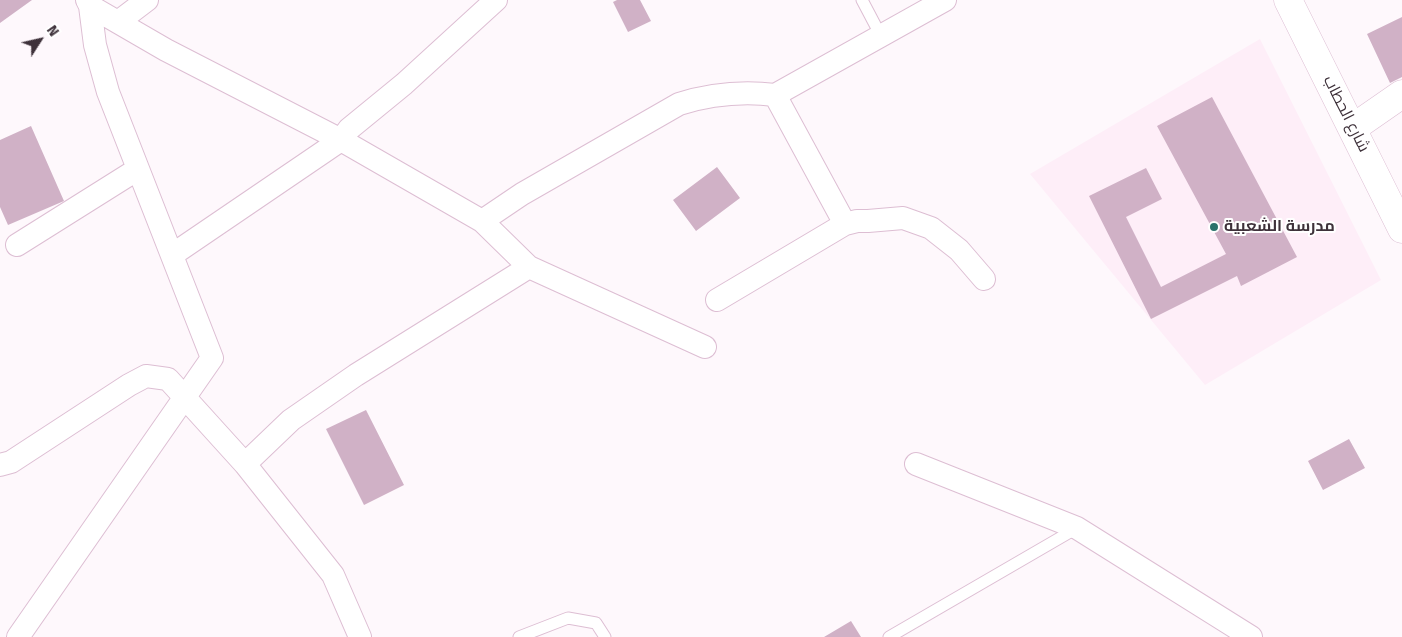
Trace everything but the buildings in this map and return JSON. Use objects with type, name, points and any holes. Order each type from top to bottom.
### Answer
[{"type":"street","points":[[118,22],[147,0]]},
{"type":"street","points":[[172,255],[341,140],[349,129],[404,84],[496,0]]},
{"type":"street","points":[[482,221],[522,194],[679,104],[700,97],[728,94],[753,92],[775,95],[945,0]]},
{"type":"street","name":"شارع الحطاب","points":[[1288,0],[1402,229]]},
{"type":"street","points":[[88,3],[166,50],[341,140],[482,221],[529,267],[705,347]]},
{"type":"street","points":[[18,637],[212,358],[108,92],[95,45],[88,3]]},
{"type":"street","points":[[1353,128],[1402,94]]},
{"type":"street","points":[[775,95],[845,224]]},
{"type":"street","points":[[17,245],[138,169]]},
{"type":"street","points":[[717,300],[845,224],[857,221],[903,218],[931,228],[959,250],[984,279]]},
{"type":"street","points":[[245,464],[291,420],[356,375],[529,267]]},
{"type":"street","points":[[0,465],[11,462],[146,376],[168,378],[245,464],[333,575],[360,637]]},
{"type":"street","points":[[916,464],[1076,528],[1251,637]]},
{"type":"lane","points":[[862,0],[881,36]]},
{"type":"lane","points":[[889,637],[1076,528]]},
{"type":"lane","points":[[519,637],[568,618],[596,623],[605,637]]},
{"type":"shaded area","name":"مدرسة الشعبية","points":[[1260,39],[1381,280],[1205,385],[1030,174]]},
{"type":"place","name":"مدرسة الشعبية","points":[[1214,227]]}]
